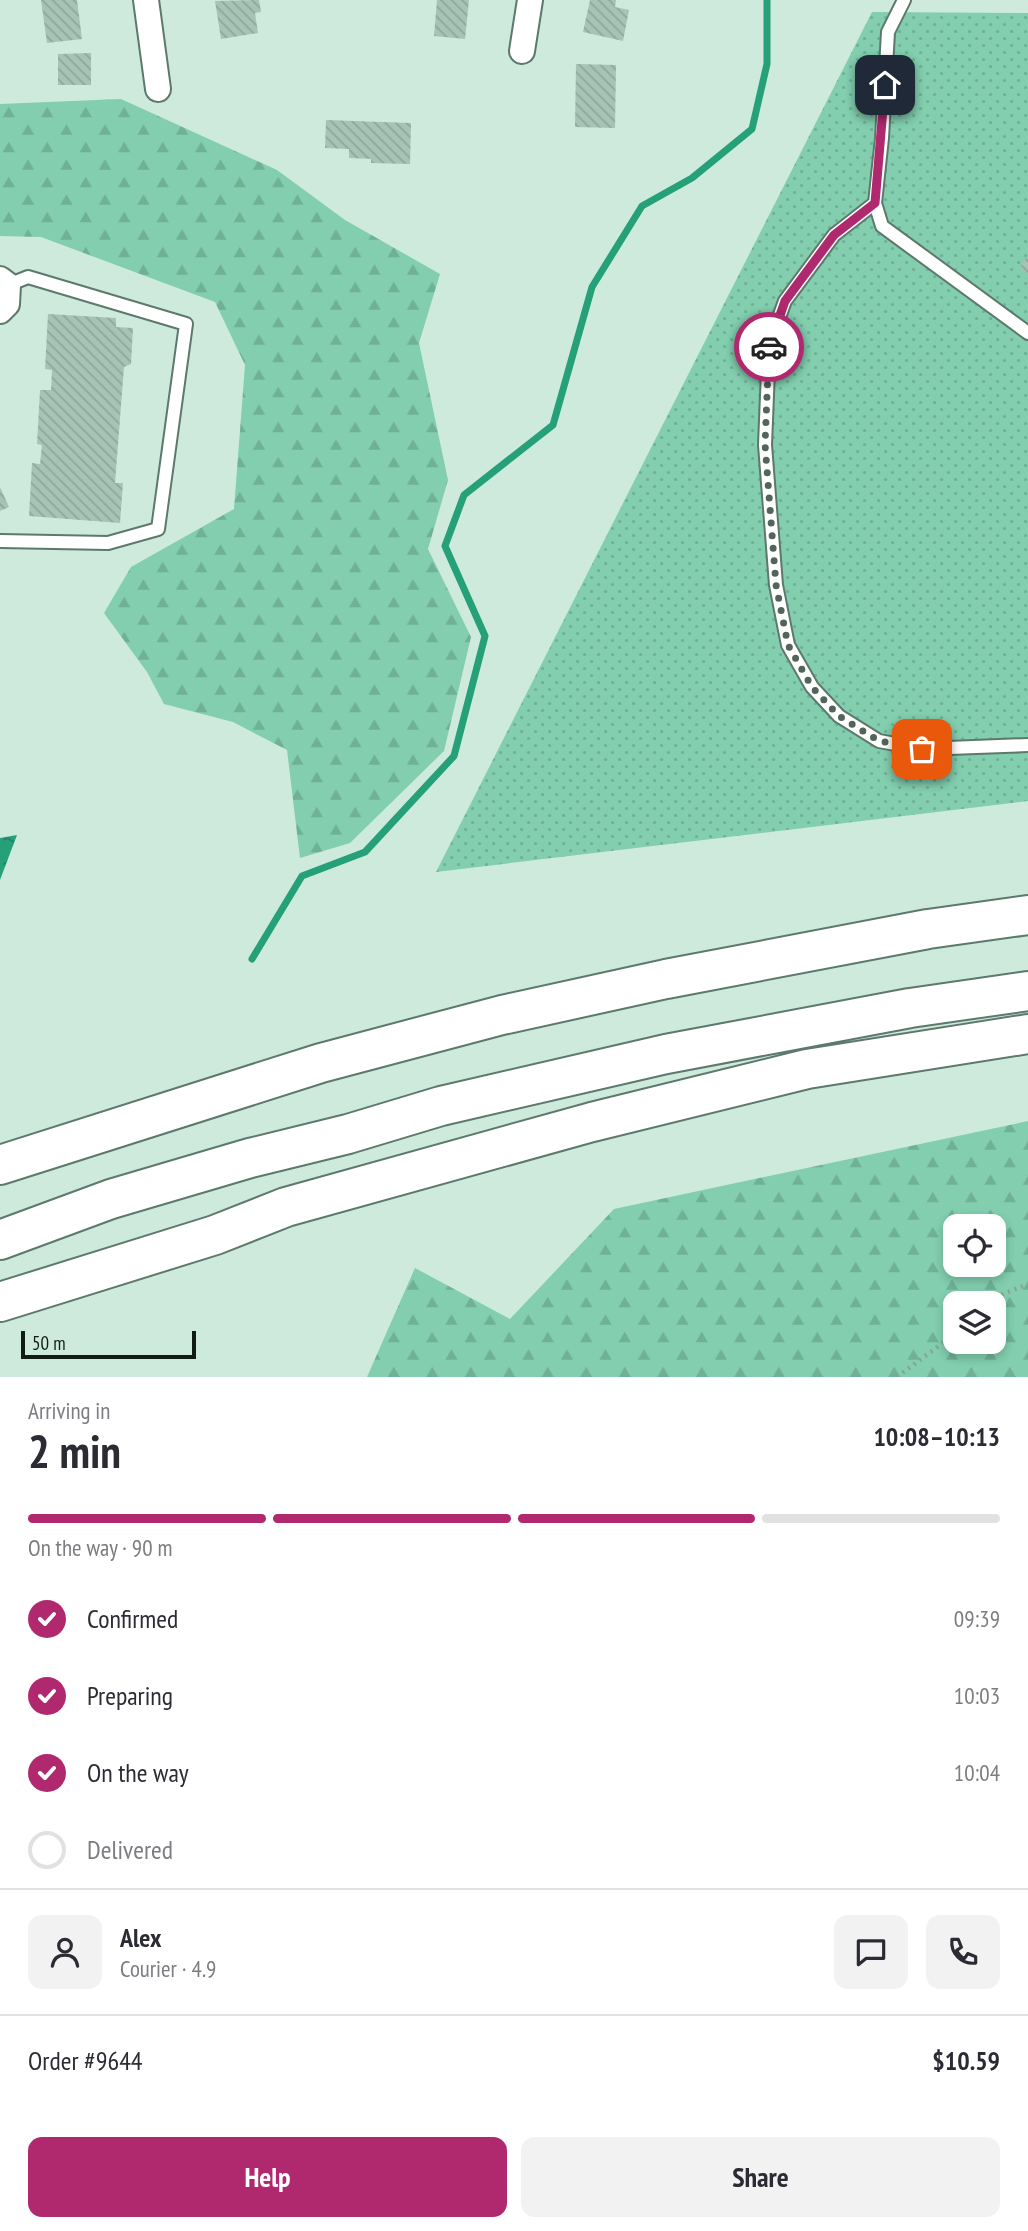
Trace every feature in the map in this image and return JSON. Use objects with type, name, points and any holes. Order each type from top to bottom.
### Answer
[{"type":"highway","points":[[0,1166],[321,1063],[502,1015],[679,976],[928,929],[1028,915]]},
{"type":"highway","points":[[0,1240],[111,1199],[441,1106],[666,1054],[910,1008],[1028,991]]},
{"type":"highway","points":[[0,1302],[215,1234],[286,1207],[592,1122],[807,1069],[1028,1034]]},
{"type":"street","points":[[146,0],[158,89]]},
{"type":"street","points":[[522,51],[530,0]]},
{"type":"street","points":[[0,310],[7,304],[4,282]]},
{"type":"lane","points":[[904,0],[888,32],[875,203],[882,226],[1028,333]]},
{"type":"lane","points":[[875,203],[834,235],[785,301],[769,345],[765,444],[776,585],[788,645],[812,687],[839,716],[879,741],[922,749],[1028,745]]},
{"type":"lane","points":[[0,541],[108,543],[158,529],[186,324],[28,277],[4,282]]},
{"type":"path","points":[[1006,1293],[1028,1284]]},
{"type":"path","points":[[897,1377],[943,1342]]},
{"type":"green space","points":[[872,12],[1028,13],[1028,801],[436,872]]},
{"type":"green space","points":[[121,99],[277,170],[345,220],[440,274],[419,343],[448,480],[428,549],[471,637],[444,751],[350,843],[300,858],[287,750],[233,722],[164,704],[147,672],[104,613],[131,567],[234,509],[245,365],[215,302],[41,237],[0,236],[0,104]]},
{"type":"green space","points":[[1028,1121],[1028,1377],[367,1377],[415,1268],[510,1319],[614,1209]]},
{"type":"water","points":[[17,835],[0,880],[0,838]]},
{"type":"building","points":[[41,0],[77,0],[82,39],[47,43]]},
{"type":"building","points":[[259,0],[261,12],[255,13],[258,33],[221,39],[215,1]]},
{"type":"building","points":[[437,0],[469,0],[465,39],[434,36]]},
{"type":"building","points":[[590,0],[616,0],[615,7],[629,10],[623,41],[583,32]]},
{"type":"building","points":[[91,53],[91,85],[58,85],[58,54]]},
{"type":"building","points":[[576,64],[616,65],[615,128],[575,127]]},
{"type":"building","points":[[326,120],[411,123],[410,164],[371,163],[371,159],[349,158],[349,149],[325,148]]},
{"type":"building","points":[[1028,256],[1028,274],[1019,267]]},
{"type":"building","points":[[48,314],[116,318],[116,327],[133,328],[131,364],[124,367],[115,483],[123,483],[120,523],[29,516],[32,463],[40,464],[42,445],[37,444],[40,390],[51,390],[52,370],[45,369]]},
{"type":"building","points":[[0,487],[9,507],[0,511]]},
{"type":"waterway","points":[[252,959],[302,876],[365,852],[454,756],[485,636],[445,546],[464,495],[553,425],[592,287],[642,206],[692,178],[752,129],[767,64],[767,0]]},
{"type":"way so far","points":[[769,347],[765,444],[776,585],[788,645],[812,687],[839,716],[879,741],[922,749]]},
{"type":"route","points":[[769,347],[785,301],[834,235],[875,203],[885,85]]}]
